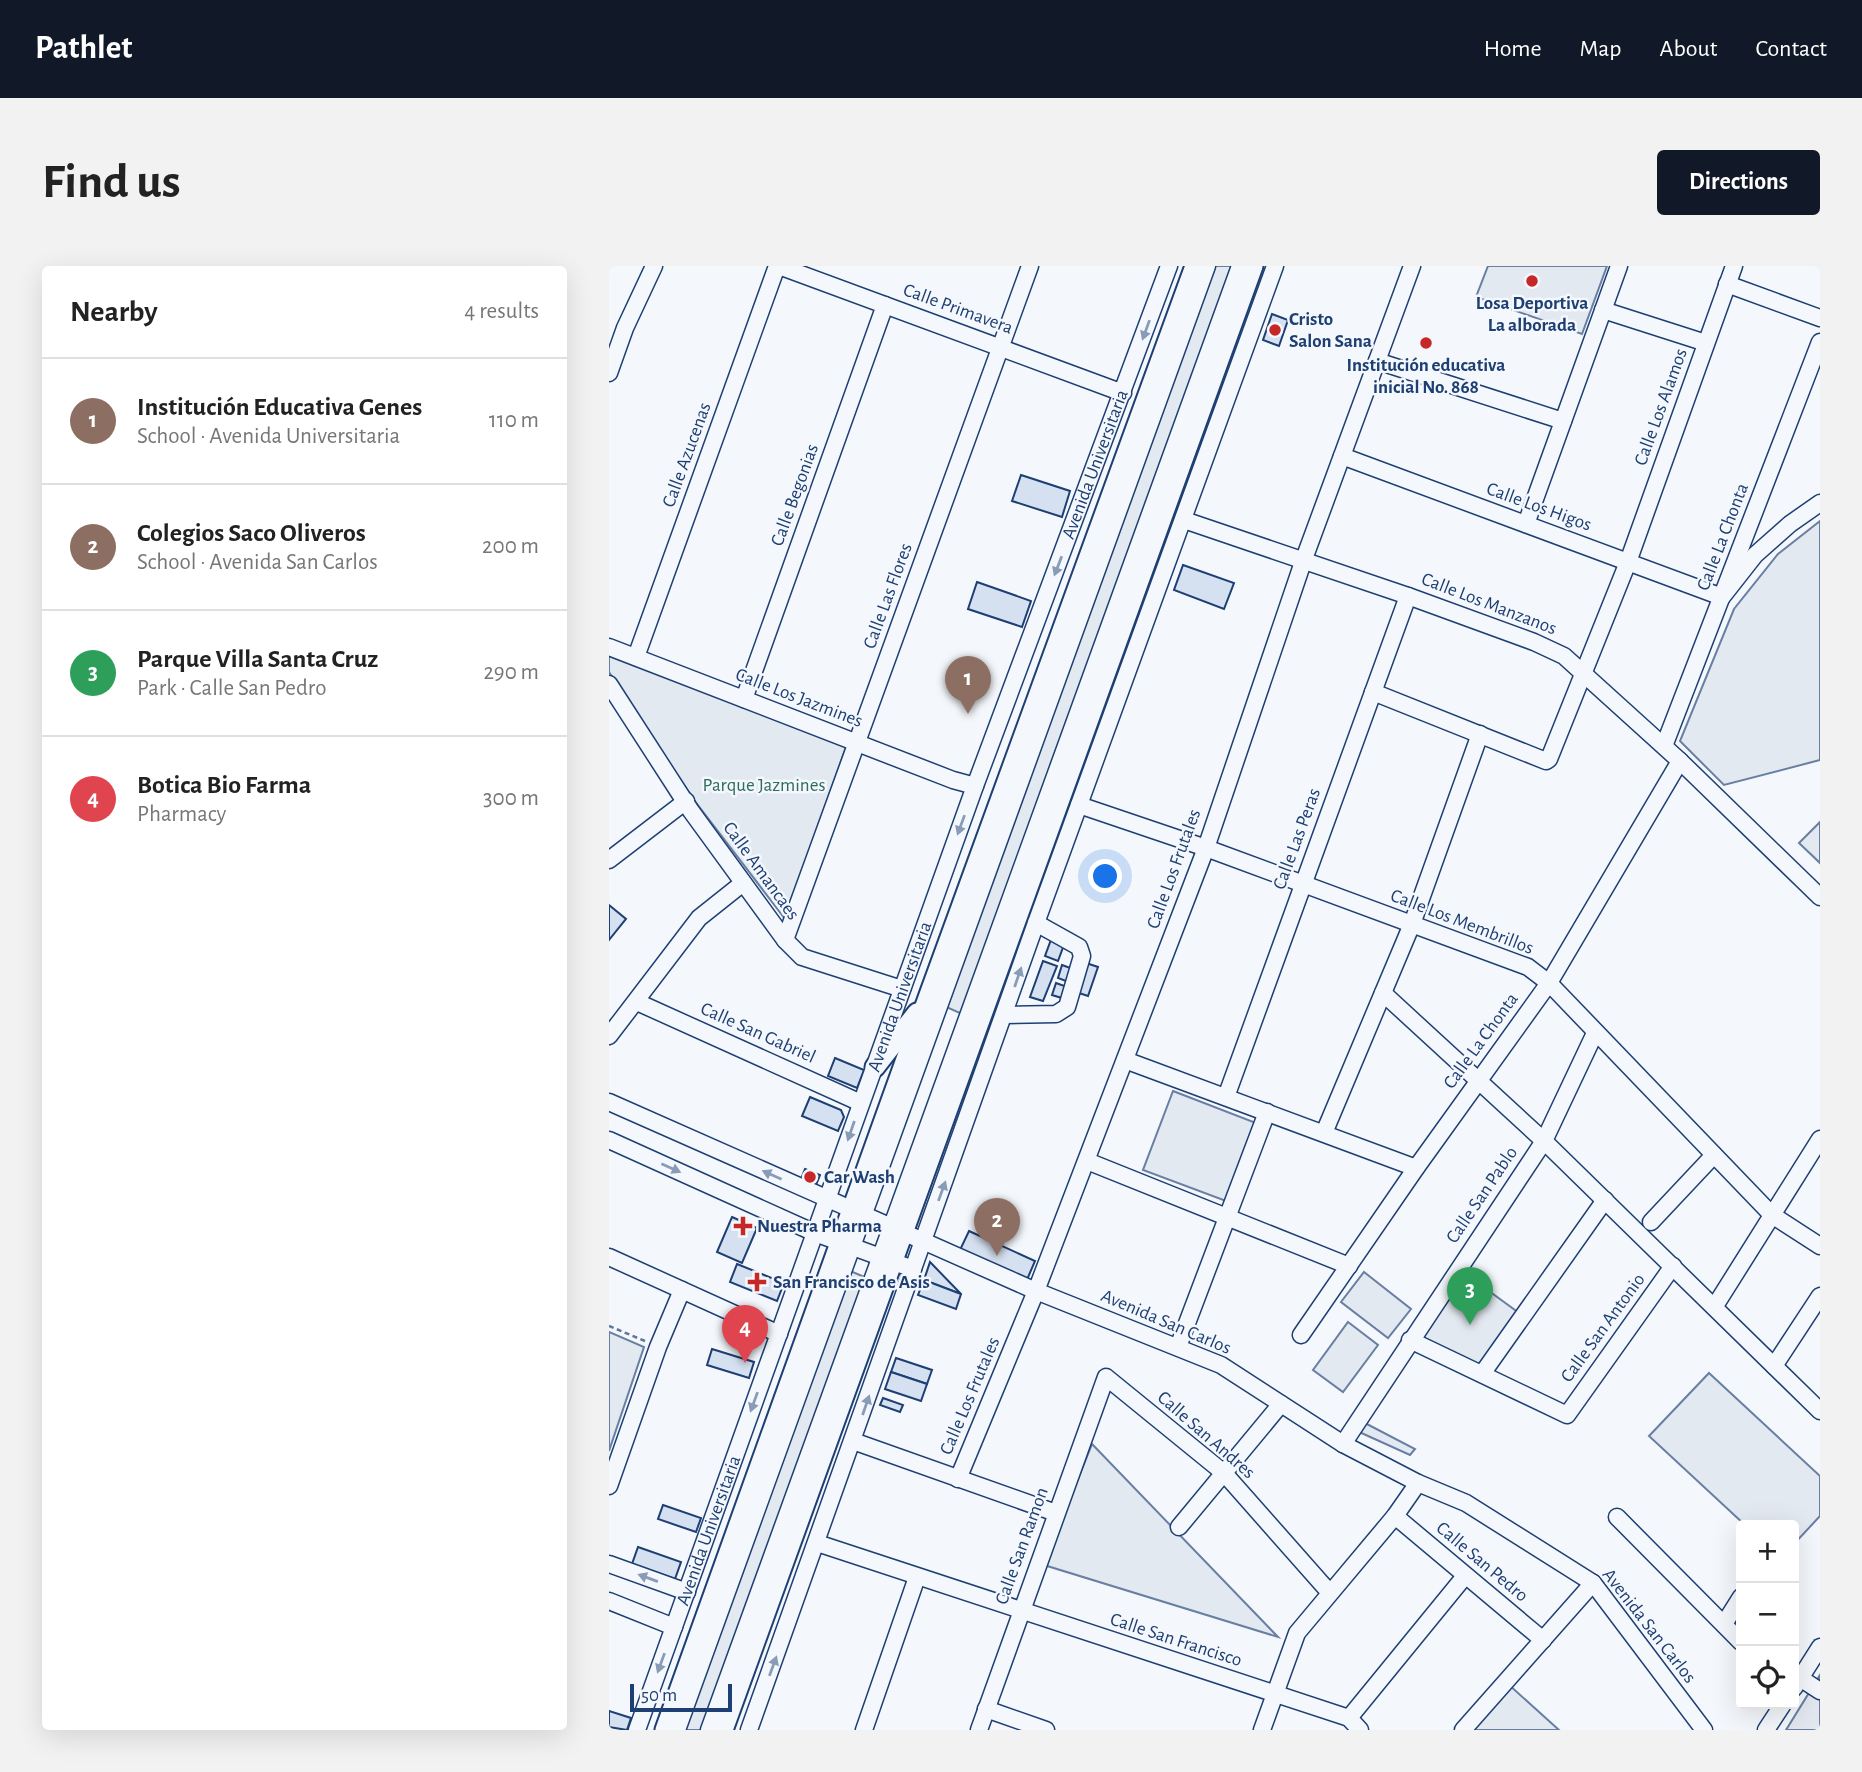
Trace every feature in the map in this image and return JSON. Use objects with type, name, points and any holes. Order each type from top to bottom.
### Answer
[{"type":"main road","name":"Avenida Universitaria","points":[[665,1730],[846,1244],[928,998],[1195,266]]},
{"type":"main road","points":[[723,1730],[885,1259],[1253,266]]},
{"type":"main road","points":[[875,1067],[928,998]]},
{"type":"street","points":[[609,373],[625,328],[653,266]]},
{"type":"street","name":"Calle Primavera","points":[[778,266],[1123,393]]},
{"type":"street","name":"Calle Azucenas","points":[[636,657],[778,266]]},
{"type":"street","name":"Calle Las Flores","points":[[785,940],[1030,266]]},
{"type":"street","name":"Avenida Universitaria","points":[[638,1730],[975,786],[1169,266]]},
{"type":"street","points":[[857,1213],[1207,266]]},
{"type":"street","points":[[896,1230],[1240,266]]},
{"type":"street","points":[[750,1730],[1036,923],[1275,266]]},
{"type":"street","name":"Calle Los Frutales","points":[[958,1479],[1037,1291],[1206,848],[1304,559],[1412,266]]},
{"type":"street","points":[[1526,524],[1619,266]]},
{"type":"street","name":"Calle Los Alamos","points":[[1481,734],[1546,761],[1549,759],[1628,562],[1734,266]]},
{"type":"street","points":[[1727,284],[1820,318]]},
{"type":"street","name":"Calle Begonias","points":[[744,699],[885,305]]},
{"type":"street","points":[[1603,310],[1706,343]]},
{"type":"street","name":"Calle La Chonta","points":[[1664,746],[1820,342]]},
{"type":"street","points":[[1377,360],[1563,421]]},
{"type":"street","name":"Calle Los Higos","points":[[1342,456],[1722,597]]},
{"type":"street","points":[[1722,597],[1755,555],[1790,524],[1820,503]]},
{"type":"street","name":"Calle Los Manzanos","points":[[1184,520],[1408,596],[1565,656],[1681,761],[1820,897]]},
{"type":"street","name":"Calle Las Peras","points":[[1226,1097],[1408,596]]},
{"type":"street","name":"Calle Los Jazmines","points":[[609,647],[975,786]]},
{"type":"street","name":"Calle Amancaes","points":[[609,684],[686,801],[785,940],[802,957],[902,989]]},
{"type":"street","points":[[1324,1133],[1412,924],[1481,734],[1373,692]]},
{"type":"street","name":"Calle La Chonta","points":[[1301,1335],[1416,1168],[1549,983],[1681,761]]},
{"type":"street","points":[[609,860],[686,801]]},
{"type":"street","name":"Calle Los Membrillos","points":[[1079,805],[1206,848],[1528,967],[1549,983],[1772,1215],[1820,1246]]},
{"type":"street","points":[[609,1036],[699,918],[743,883]]},
{"type":"street","points":[[1005,1015],[1055,1014],[1066,1007],[1083,956],[1079,947],[1036,923]]},
{"type":"street","points":[[1383,993],[1544,1141],[1820,1411]]},
{"type":"street","name":"Calle San Gabriel","points":[[637,1002],[861,1103]]},
{"type":"street","name":"Calle San Pablo","points":[[1343,1444],[1544,1141],[1595,1033]]},
{"type":"street","points":[[1125,1060],[1416,1168]]},
{"type":"street","name":"Avenida San Carlos","points":[[609,1102],[1037,1291],[1221,1366],[1343,1444],[1418,1483],[1466,1503],[1593,1583],[1703,1730]]},
{"type":"street","points":[[1178,1348],[1266,1112]]},
{"type":"street","points":[[1715,1306],[1820,1139]]},
{"type":"street","points":[[609,1140],[815,1233],[913,1269]]},
{"type":"street","points":[[1651,1222],[1714,1155]]},
{"type":"street","points":[[1087,1161],[1349,1266]]},
{"type":"street","points":[[1410,1340],[1482,1374],[1605,1200]]},
{"type":"street","points":[[677,1730],[846,1244]]},
{"type":"street","points":[[609,1257],[779,1334]]},
{"type":"street","points":[[709,1730],[885,1259]]},
{"type":"street","name":"Calle San Antonio","points":[[1482,1374],[1567,1415],[1674,1266]]},
{"type":"street","points":[[609,1486],[658,1347],[682,1290]]},
{"type":"street","points":[[1774,1367],[1820,1296]]},
{"type":"street","name":"Calle San Andres","points":[[1106,1377],[1224,1473],[1330,1593]]},
{"type":"street","name":"Calle San Ramon","points":[[979,1730],[1106,1377]]},
{"type":"street","points":[[1179,1527],[1281,1404]]},
{"type":"street","points":[[853,1441],[1056,1513]]},
{"type":"street","points":[[1262,1730],[1297,1633],[1395,1516],[1418,1483]]},
{"type":"street","name":"Calle San Pedro","points":[[1395,1516],[1543,1640]]},
{"type":"street","points":[[1617,1517],[1736,1637]]},
{"type":"street","name":"Calle San Francisco","points":[[817,1543],[1275,1694],[1354,1724],[1465,1576]]},
{"type":"street","points":[[609,1564],[687,1592]]},
{"type":"street","points":[[864,1730],[917,1577]]},
{"type":"street","points":[[1463,1730],[1593,1583]]},
{"type":"street","points":[[609,1601],[674,1627]]},
{"type":"street","points":[[1724,1624],[1736,1605]]},
{"type":"street","points":[[1799,1680],[1820,1647]]},
{"type":"street","points":[[1799,1684],[1820,1691]]},
{"type":"street","points":[[986,1709],[1047,1730]]},
{"type":"street","points":[[1766,1730],[1780,1709]]},
{"type":"path","points":[[609,1326],[658,1347]]},
{"type":"green space","points":[[1213,266],[1234,266],[962,1014],[944,1006]]},
{"type":"green space","points":[[1488,266],[1607,266],[1582,334],[1476,297]]},
{"type":"green space","points":[[1820,521],[1820,760],[1724,785],[1680,741],[1734,609],[1778,554]]},
{"type":"green space","name":"Parque Jazmines","points":[[609,653],[846,747],[785,919],[691,796],[609,672]]},
{"type":"green space","points":[[1820,822],[1820,863],[1799,843]]},
{"type":"green space","points":[[1173,1091],[1256,1123],[1226,1201],[1143,1170]]},
{"type":"green space","points":[[848,1270],[867,1278],[704,1730],[683,1730]]},
{"type":"green space","points":[[1364,1272],[1411,1309],[1388,1338],[1341,1302]]},
{"type":"green space","points":[[1463,1272],[1519,1313],[1482,1366],[1420,1337]]},
{"type":"green space","points":[[1348,1322],[1378,1345],[1343,1392],[1313,1370]]},
{"type":"green space","points":[[609,1332],[644,1347],[609,1451]]},
{"type":"green space","points":[[1709,1373],[1820,1476],[1820,1516],[1799,1539],[1799,1520],[1740,1520],[1649,1436]]},
{"type":"green space","points":[[1363,1422],[1415,1449],[1410,1455],[1357,1431]]},
{"type":"green space","points":[[1092,1444],[1278,1637],[1044,1565]]},
{"type":"green space","points":[[1508,1684],[1559,1730],[1471,1730]]},
{"type":"shaded area","points":[[1820,1675],[1820,1730],[1786,1730]]},
{"type":"building","name":"Cristo Salon Sana","points":[[1272,314],[1288,320],[1279,346],[1263,340]]},
{"type":"building","points":[[1021,475],[1070,491],[1062,517],[1012,501]]},
{"type":"building","points":[[1183,565],[1234,583],[1224,609],[1174,590]]},
{"type":"building","points":[[977,582],[1031,601],[1022,627],[968,609]]},
{"type":"building","points":[[609,905],[626,919],[609,940]]},
{"type":"building","points":[[1052,937],[1065,942],[1058,961],[1045,956]]},
{"type":"building","points":[[1043,961],[1057,966],[1043,1001],[1030,997]]},
{"type":"building","points":[[1083,962],[1098,967],[1088,996],[1073,991]]},
{"type":"building","points":[[1062,965],[1076,970],[1071,983],[1058,978]]},
{"type":"building","points":[[1056,983],[1070,988],[1065,999],[1052,995]]},
{"type":"building","points":[[835,1058],[864,1070],[857,1088],[828,1076]]},
{"type":"building","points":[[810,1097],[841,1110],[844,1117],[838,1131],[802,1116]]},
{"type":"building","name":"Car Wash","points":[[805,1169],[820,1175],[816,1185],[801,1179]]},
{"type":"building","points":[[732,1217],[757,1228],[742,1263],[717,1252]]},
{"type":"building","points":[[969,1231],[1035,1261],[1026,1282],[959,1252]]},
{"type":"building","points":[[930,1262],[961,1294],[924,1280]]},
{"type":"building","name":"San Francisco de Asis","points":[[737,1264],[784,1283],[777,1301],[730,1282]]},
{"type":"building","points":[[924,1280],[961,1294],[956,1309],[918,1295]]},
{"type":"building","points":[[712,1349],[754,1362],[749,1378],[707,1365]]},
{"type":"building","points":[[896,1358],[932,1370],[927,1384],[891,1372]]},
{"type":"building","points":[[891,1372],[927,1384],[921,1401],[885,1389]]},
{"type":"building","points":[[883,1398],[903,1405],[900,1412],[880,1405]]},
{"type":"building","points":[[663,1505],[701,1518],[696,1532],[658,1519]]},
{"type":"building","points":[[638,1547],[681,1562],[675,1579],[632,1564]]},
{"type":"building","points":[[609,1711],[631,1718],[627,1730],[609,1727]]},
{"type":"place","name":"Losa Deportiva La alborada","points":[[1532,281]]},
{"type":"place","name":"Cristo Salon Sana","points":[[1275,330]]},
{"type":"place","name":"Institución educativa inicial No. 868","points":[[1426,343]]},
{"type":"place","name":"Institución Educativa Genes","points":[[968,714]]},
{"type":"place","name":"Car Wash","points":[[810,1177]]},
{"type":"place","name":"Nuestra Pharma","points":[[743,1226]]},
{"type":"place","name":"Colegios Saco Oliveros","points":[[997,1256]]},
{"type":"place","name":"San Francisco de Asis","points":[[757,1282]]},
{"type":"place","name":"Parque Villa Santa Cruz","points":[[1470,1325]]},
{"type":"place","name":"Botica Bio Farma","points":[[745,1363]]}]
